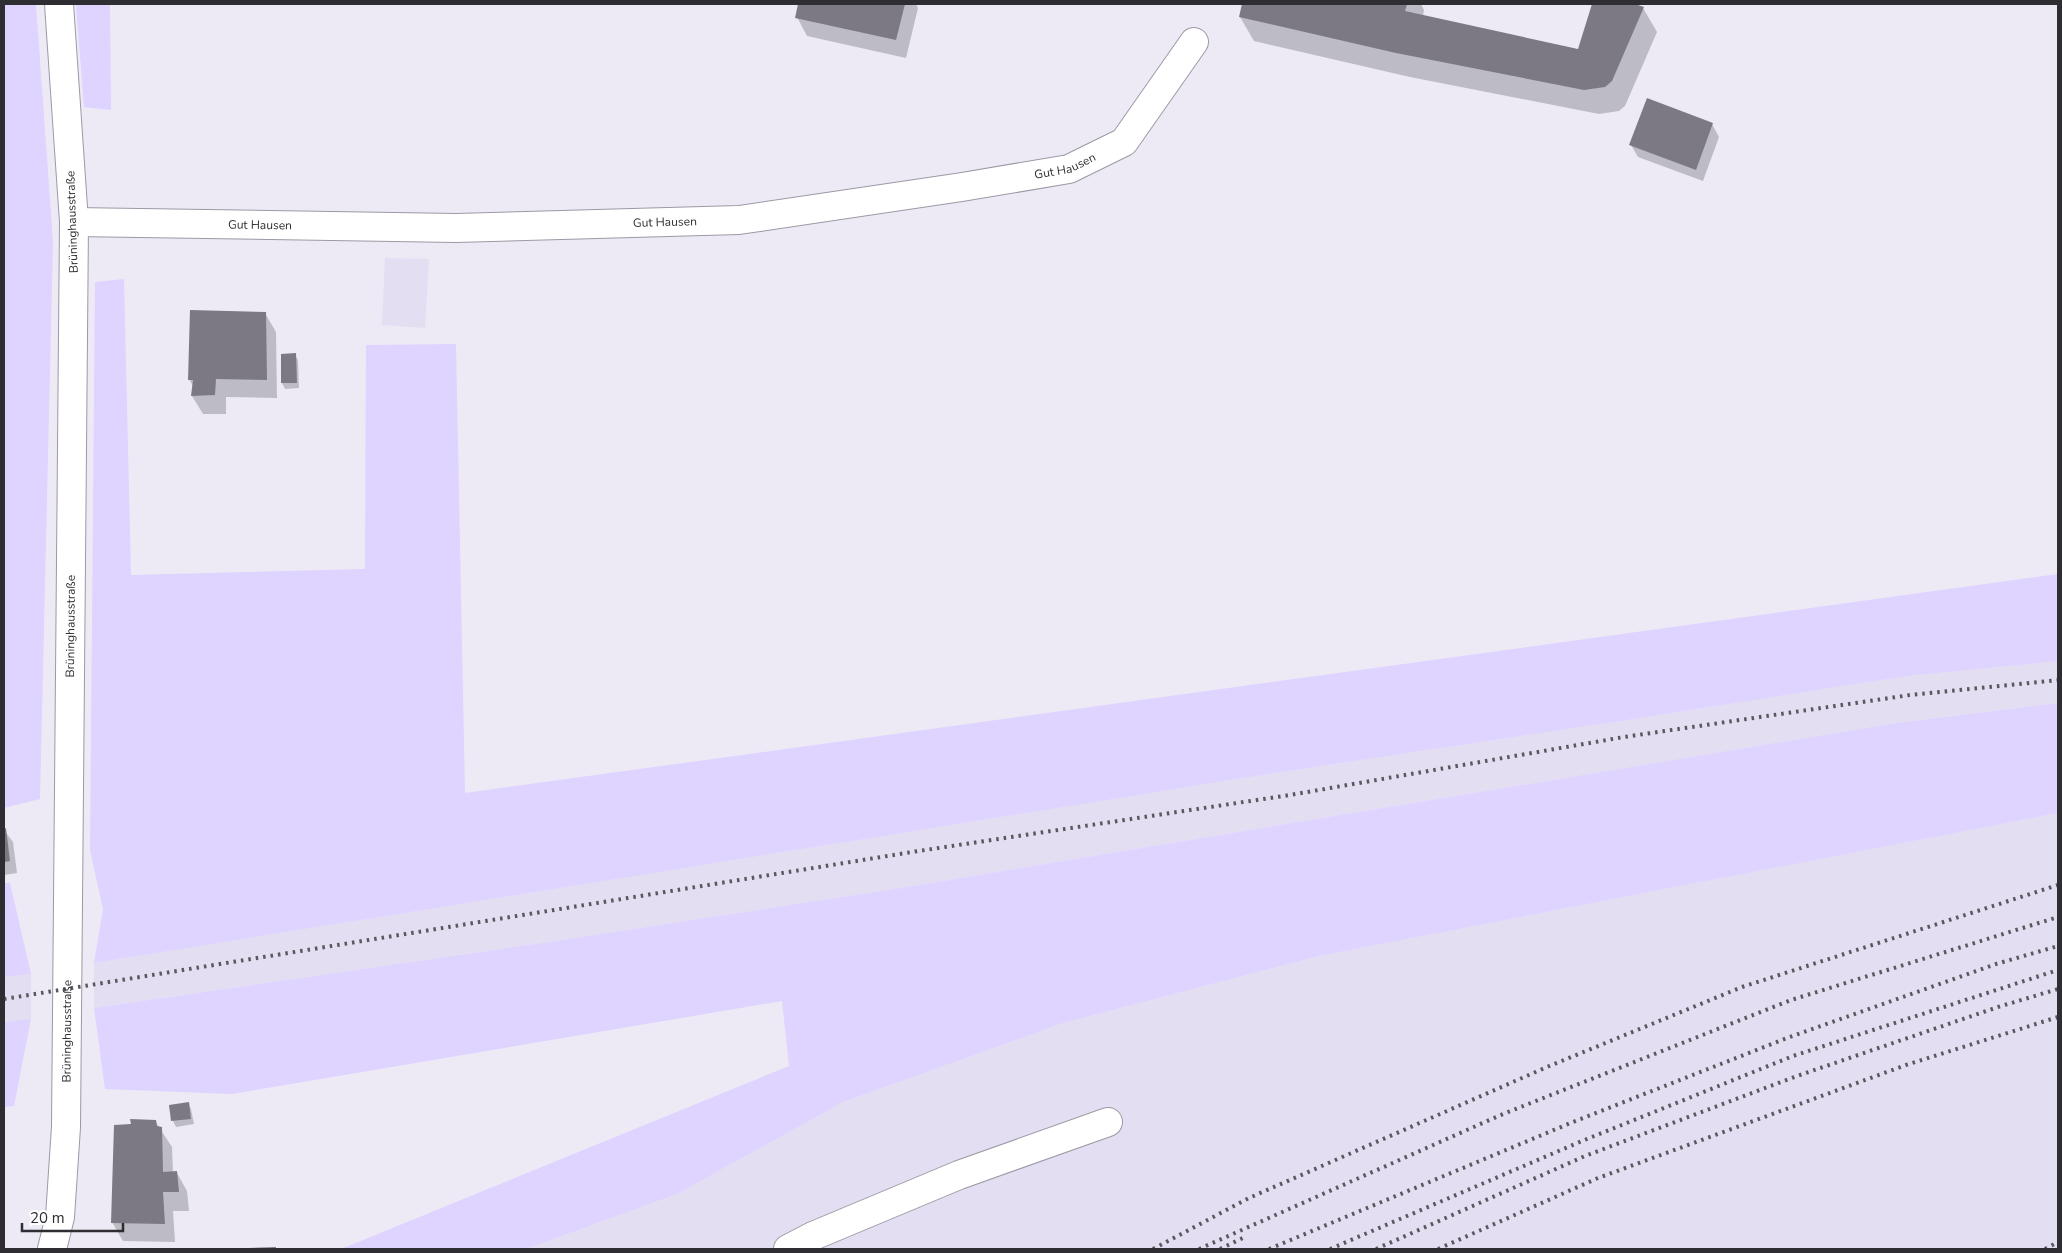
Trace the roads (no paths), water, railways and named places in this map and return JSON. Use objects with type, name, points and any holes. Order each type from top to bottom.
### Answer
[{"type":"street","name":"Brüninghausstraße","points":[[52,1249],[60,1217],[66,1127],[74,222],[58,4]]},
{"type":"street","name":"Gut Hausen","points":[[74,222],[456,228],[729,220],[962,187],[1069,169],[1124,142],[1194,42]]},
{"type":"street","points":[[788,1249],[813,1236],[959,1176],[1108,1122]]},
{"type":"railway","points":[[4,999],[912,852],[1290,795],[1624,737],[1910,695],[2058,680]]},
{"type":"railway","points":[[1153,1249],[1249,1198],[1547,1067],[1742,987],[2058,885]]},
{"type":"railway","points":[[1199,1249],[1503,1114],[1791,1000],[2058,917]]},
{"type":"railway","points":[[1269,1249],[1573,1122],[1787,1038],[1996,964],[2058,946]]},
{"type":"railway","points":[[1330,1249],[1582,1141],[1793,1056],[2058,970]]},
{"type":"railway","points":[[1376,1249],[1585,1156],[1797,1076],[1998,1007],[2058,989]]},
{"type":"railway","points":[[1438,1249],[1598,1178],[1906,1065],[2058,1017]]},
{"type":"railway","points":[[1220,1249],[1247,1236]]},
{"type":"railway","points":[[2045,1249],[2058,1242]]}]
